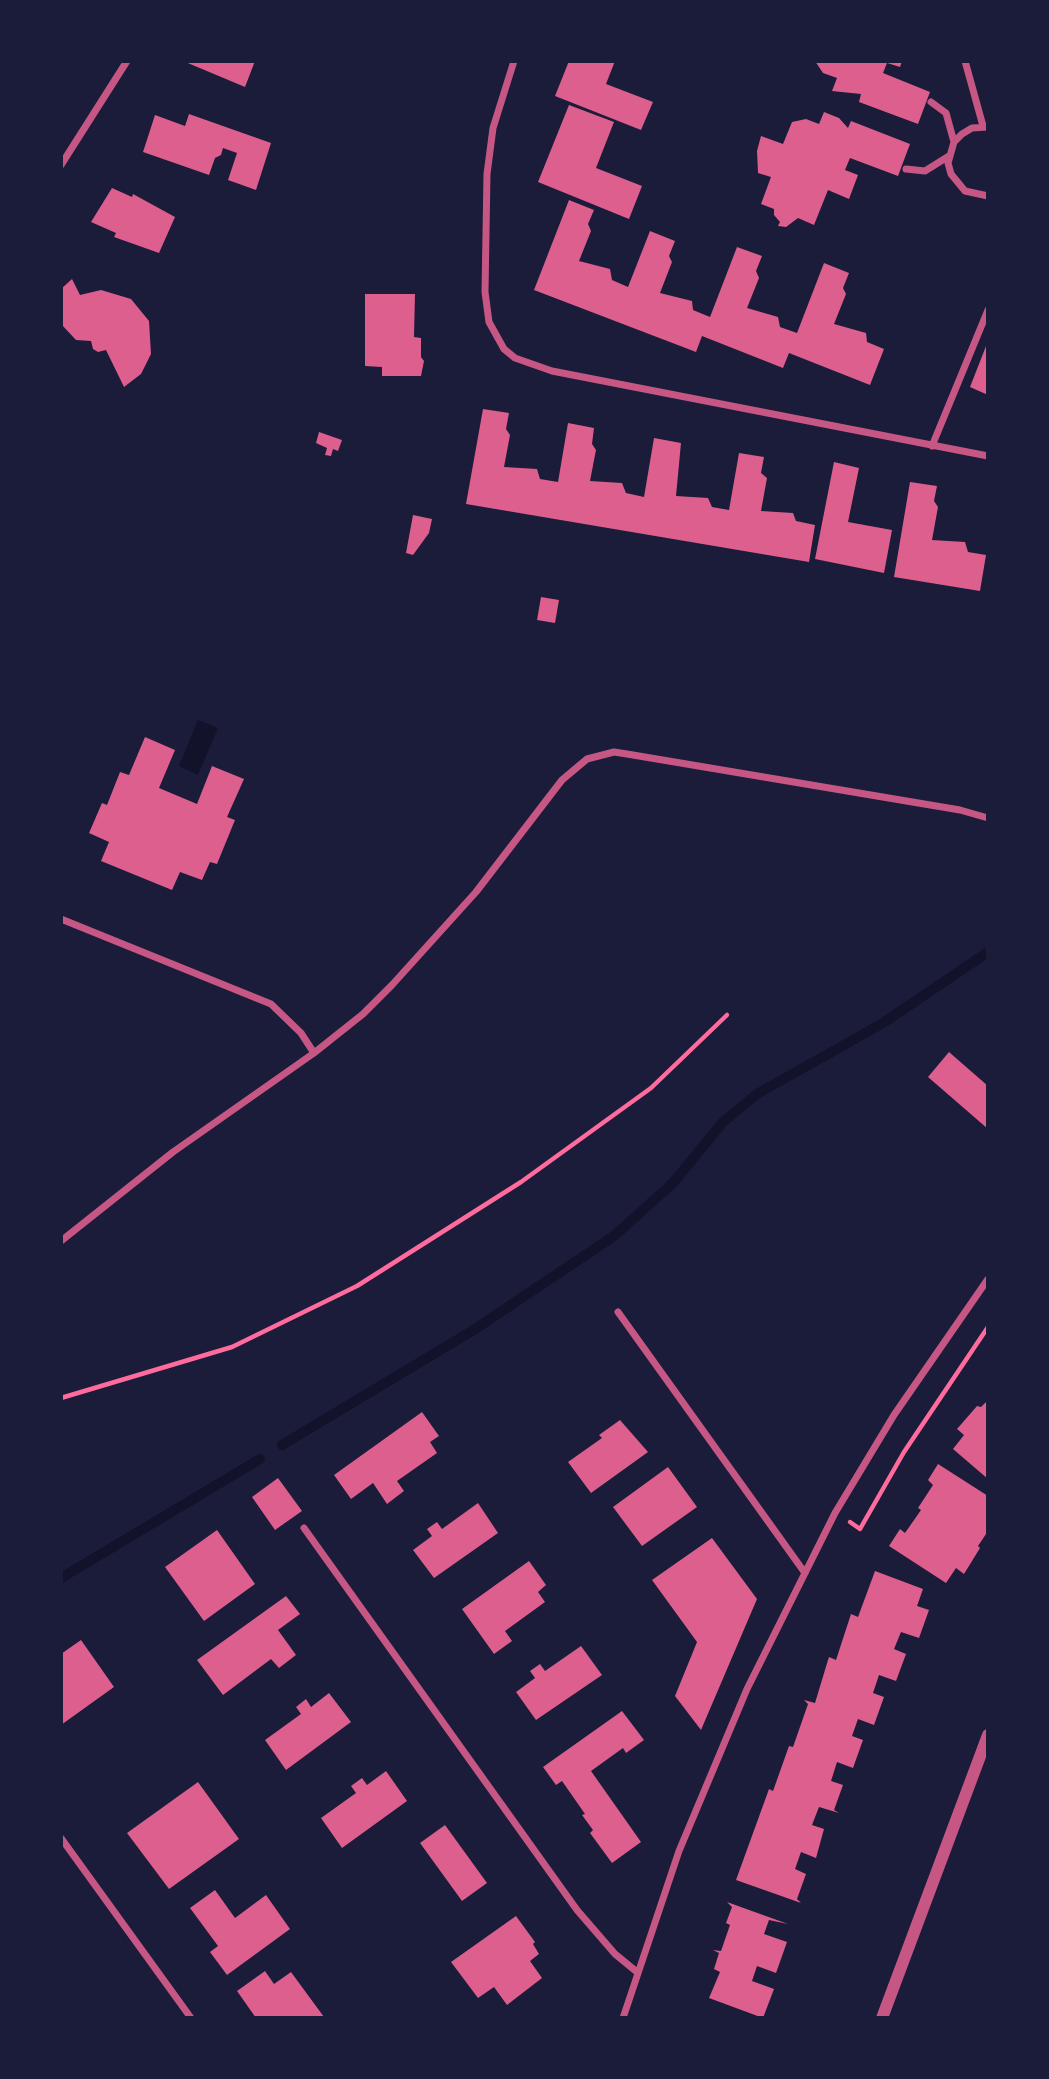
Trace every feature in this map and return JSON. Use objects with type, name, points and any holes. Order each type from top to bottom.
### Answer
[{"type":"street","points":[[61,165],[127,61]]},
{"type":"street","points":[[514,61],[494,128],[487,174],[485,292],[489,322],[503,349],[515,358],[552,371],[988,456]]},
{"type":"street","points":[[965,61],[985,127],[972,128],[954,142],[949,156],[951,174],[957,184],[976,196],[988,196]]},
{"type":"street","points":[[931,102],[946,113],[954,142]]},
{"type":"street","points":[[906,169],[925,171],[949,156]]},
{"type":"street","points":[[932,446],[988,310]]},
{"type":"street","points":[[61,1241],[173,1152],[314,1053],[363,1014],[476,892],[562,780],[587,759],[614,752],[960,810],[988,818]]},
{"type":"street","points":[[61,919],[271,1004],[301,1033],[314,1053]]},
{"type":"street","points":[[623,2018],[679,1851],[747,1689],[835,1513],[894,1415],[988,1279]]},
{"type":"street","points":[[618,1312],[805,1573]]},
{"type":"street","points":[[304,1528],[578,1910],[615,1954],[637,1972]]},
{"type":"street","points":[[882,2018],[988,1735]]},
{"type":"street","points":[[61,1838],[191,2018]]},
{"type":"path","points":[[61,1398],[232,1347],[357,1286],[521,1182],[651,1088],[727,1015]]},
{"type":"path","points":[[835,1513],[860,1529],[904,1452],[988,1327]]},
{"type":"shaded area","points":[[198,720],[218,728],[198,775],[179,766]]},
{"type":"building","points":[[183,61],[255,61],[245,87]]},
{"type":"building","points":[[569,61],[615,61],[606,84],[653,102],[641,130],[555,96]]},
{"type":"building","points":[[815,61],[902,61],[900,67],[887,63],[883,73],[930,92],[918,124],[859,102],[861,94],[832,91],[837,78],[823,73]]},
{"type":"building","points":[[569,105],[614,122],[596,168],[642,186],[629,219],[538,182]]},
{"type":"building","points":[[824,112],[839,118],[848,128],[851,121],[910,144],[898,176],[850,158],[845,170],[858,175],[849,199],[828,190],[814,225],[798,218],[786,227],[778,226],[780,222],[774,215],[774,209],[761,204],[771,177],[758,173],[757,151],[761,136],[783,144],[792,122],[806,119],[819,124]]},
{"type":"building","points":[[189,114],[271,143],[256,190],[228,180],[237,153],[223,148],[221,155],[215,158],[209,175],[143,152],[155,115],[185,126]]},
{"type":"building","points":[[112,188],[132,197],[133,194],[175,217],[159,253],[114,237],[116,233],[91,222]]},
{"type":"building","points":[[569,200],[594,210],[588,224],[591,231],[579,261],[610,269],[612,280],[628,287],[650,231],[675,241],[669,256],[672,262],[660,293],[692,301],[693,310],[710,317],[737,247],[762,256],[756,271],[759,278],[747,308],[778,317],[780,327],[797,333],[824,263],[849,273],[843,288],[846,294],[834,324],[866,333],[867,342],[884,349],[870,385],[789,353],[783,368],[702,336],[696,352],[534,290]]},
{"type":"building","points":[[72,279],[80,295],[101,290],[131,299],[149,321],[151,354],[141,374],[124,387],[106,350],[98,352],[93,349],[91,341],[76,340],[61,324],[61,289]]},
{"type":"building","points":[[365,294],[415,294],[414,337],[421,338],[421,357],[424,361],[421,376],[382,376],[382,367],[365,366]]},
{"type":"building","points":[[988,341],[988,395],[970,387]]},
{"type":"building","points":[[483,409],[509,413],[506,429],[510,435],[504,467],[537,469],[540,479],[558,482],[568,423],[594,428],[592,444],[596,450],[590,481],[622,483],[626,493],[644,497],[654,438],[681,443],[676,496],[708,498],[712,507],[729,510],[739,453],[764,457],[761,473],[767,478],[761,511],[793,513],[796,521],[815,525],[809,562],[466,504]]},
{"type":"building","points":[[319,432],[342,440],[338,451],[333,449],[331,456],[325,455],[327,448],[316,443]]},
{"type":"building","points":[[834,462],[859,468],[848,522],[892,530],[884,573],[815,559]]},
{"type":"building","points":[[910,482],[937,486],[934,501],[938,507],[932,540],[965,542],[968,552],[986,555],[980,591],[894,577]]},
{"type":"building","points":[[413,515],[432,519],[429,533],[413,555],[406,553]]},
{"type":"building","points":[[541,597],[559,600],[555,623],[537,620]]},
{"type":"building","points":[[145,737],[175,750],[159,788],[197,804],[212,766],[244,779],[227,817],[235,820],[217,864],[210,862],[202,880],[180,872],[172,890],[101,861],[109,842],[89,833],[102,803],[107,805],[120,772],[129,775]]},
{"type":"building","points":[[949,1052],[988,1086],[988,1129],[928,1077]]},
{"type":"building","points":[[988,1400],[988,1479],[953,1449],[964,1435],[957,1429],[977,1406],[981,1407]]},
{"type":"building","points":[[422,1412],[439,1436],[430,1442],[437,1453],[397,1481],[404,1491],[387,1504],[373,1483],[351,1499],[334,1475]]},
{"type":"building","points":[[620,1420],[648,1452],[591,1493],[568,1462],[602,1438],[599,1435]]},
{"type":"building","points":[[938,1464],[988,1496],[988,1531],[978,1546],[980,1548],[964,1574],[956,1568],[946,1583],[889,1546],[900,1529],[905,1533],[921,1510],[918,1508],[933,1485],[928,1480]]},
{"type":"building","points":[[668,1467],[697,1507],[642,1546],[613,1507]]},
{"type":"building","points":[[278,1478],[302,1511],[275,1530],[252,1497]]},
{"type":"building","points":[[478,1503],[498,1533],[434,1578],[413,1550],[432,1536],[427,1529],[437,1522],[442,1529]]},
{"type":"building","points":[[217,1530],[255,1584],[204,1621],[165,1567]]},
{"type":"building","points":[[712,1538],[757,1599],[701,1730],[675,1696],[697,1642],[652,1580]]},
{"type":"building","points":[[529,1561],[546,1585],[538,1592],[545,1602],[505,1631],[512,1641],[494,1654],[462,1609]]},
{"type":"building","points":[[875,1571],[923,1589],[917,1606],[929,1610],[919,1638],[901,1632],[894,1649],[906,1654],[896,1681],[879,1675],[873,1693],[884,1697],[874,1725],[858,1719],[852,1736],[863,1740],[853,1768],[837,1762],[831,1781],[843,1785],[834,1810],[839,1813],[819,1807],[812,1825],[824,1829],[816,1858],[801,1852],[795,1869],[806,1874],[797,1899],[801,1903],[736,1880],[769,1789],[773,1791],[789,1746],[793,1747],[808,1704],[804,1700],[815,1703],[829,1657],[836,1660],[851,1614],[858,1617]]},
{"type":"building","points":[[286,1596],[300,1614],[278,1630],[296,1655],[279,1668],[271,1659],[223,1695],[197,1660]]},
{"type":"building","points":[[81,1640],[114,1687],[61,1725],[61,1654]]},
{"type":"building","points":[[581,1646],[602,1675],[536,1720],[516,1692],[535,1678],[530,1671],[540,1664],[545,1671]]},
{"type":"building","points":[[329,1693],[351,1722],[286,1770],[265,1740],[301,1714],[296,1707],[306,1699],[311,1707]]},
{"type":"building","points":[[622,1711],[644,1740],[626,1753],[623,1748],[591,1771],[641,1842],[612,1863],[590,1833],[593,1830],[582,1815],[585,1814],[562,1781],[556,1785],[543,1767]]},
{"type":"building","points":[[386,1771],[407,1801],[342,1848],[321,1818],[356,1793],[351,1786],[362,1778],[367,1785]]},
{"type":"building","points":[[198,1782],[239,1839],[169,1889],[127,1833]]},
{"type":"building","points":[[445,1825],[487,1883],[462,1901],[420,1843]]},
{"type":"building","points":[[215,1890],[235,1918],[266,1895],[290,1929],[227,1975],[210,1952],[218,1946],[190,1908]]},
{"type":"building","points":[[727,1902],[788,1924],[769,1920],[764,1934],[787,1942],[776,1973],[757,1966],[752,1981],[774,1989],[763,2018],[709,1998],[720,1972],[714,1969],[719,1953],[713,1950],[721,1951],[730,1925],[726,1923],[732,1907]]},
{"type":"building","points":[[516,1916],[535,1942],[533,1944],[539,1954],[530,1961],[542,1978],[507,2005],[494,1987],[478,1998],[451,1962]]},
{"type":"building","points":[[265,1971],[274,1984],[291,1972],[324,2017],[256,2018],[237,1991]]},
{"type":"waterway","points":[[282,1445],[472,1331],[614,1236],[673,1183],[723,1122],[757,1094],[883,1023],[988,952]]},
{"type":"waterway","points":[[61,1578],[260,1459]]}]
